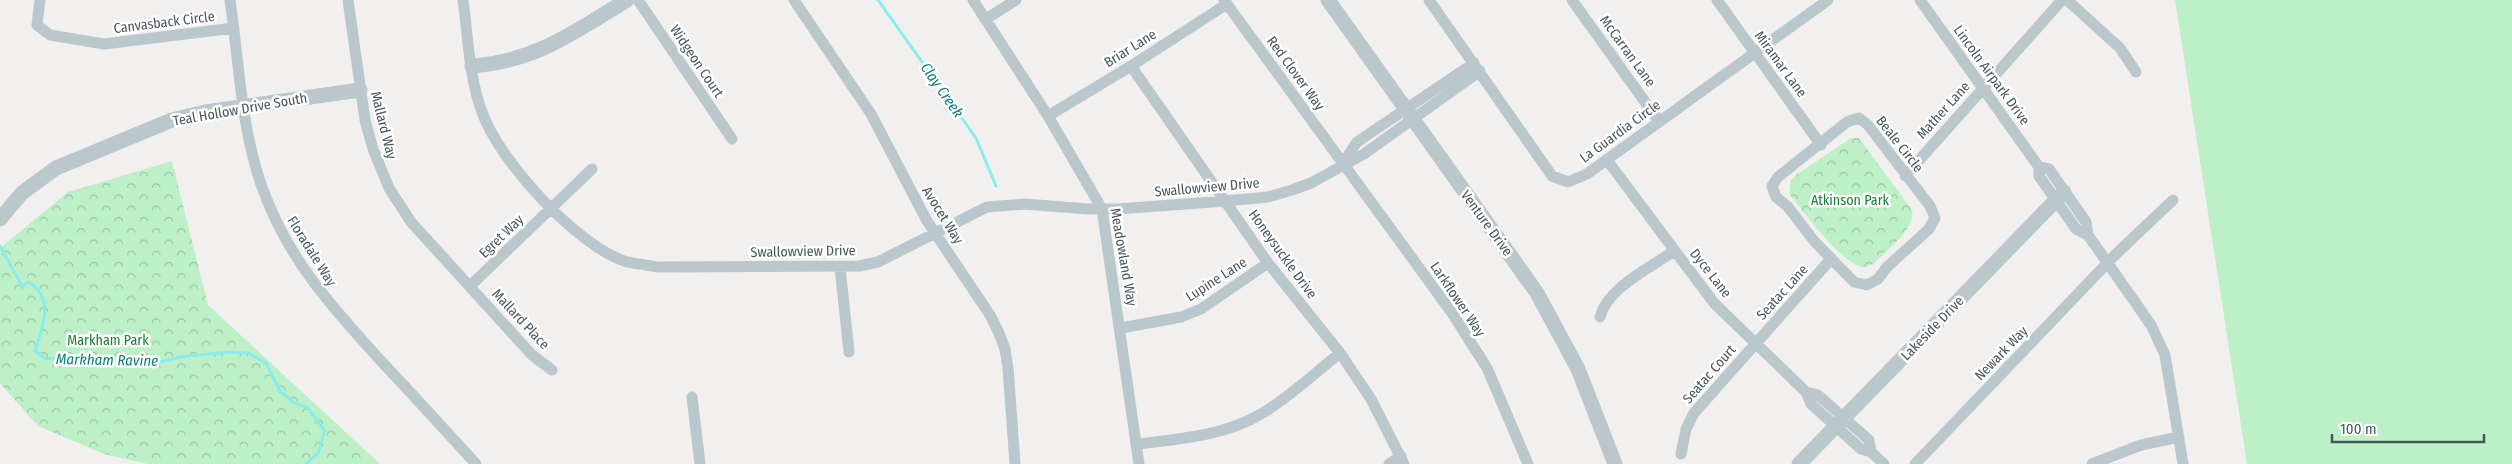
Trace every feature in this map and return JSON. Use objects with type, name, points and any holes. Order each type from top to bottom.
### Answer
[{"type":"street","name":"Canvasback Circle","points":[[40,0],[37,25],[50,35],[104,44],[234,28]]},
{"type":"street","name":"Floradale Way","points":[[230,0],[244,106],[254,162],[281,232],[324,298],[476,464]]},
{"type":"street","name":"Mallard Way","points":[[348,0],[360,90],[372,149],[389,188],[411,222],[470,286]]},
{"type":"street","name":"Swallowview Drive","points":[[463,0],[472,66],[482,112],[490,131],[513,166],[580,235],[627,262],[657,267],[840,267],[878,262],[987,207],[998,205],[1025,204],[1102,209],[1226,202],[1268,197],[1311,183],[1343,163],[1357,142],[1410,114],[1477,67]]},
{"type":"street","points":[[472,66],[510,61],[530,55],[555,43],[626,0]]},
{"type":"street","name":"Widgeon Court","points":[[638,0],[732,139]]},
{"type":"street","name":"Avocet Way","points":[[794,0],[871,114],[900,174],[934,233],[990,315],[1005,349],[1015,464]]},
{"type":"street","name":"Meadowland Way","points":[[973,0],[1048,116],[1102,209],[1140,464]]},
{"type":"street","points":[[986,19],[1016,0]]},
{"type":"street","name":"Venture Drive","points":[[1328,0],[1546,308],[1578,369],[1615,464]]},
{"type":"street","name":"La Guardia Circle","points":[[1429,0],[1552,176],[1559,180],[1576,180],[1607,160],[1658,120],[1828,0]]},
{"type":"street","name":"McCarran Lane","points":[[1572,0],[1658,120]]},
{"type":"street","name":"Miramar Lane","points":[[1717,0],[1821,145]]},
{"type":"street","name":"Lincoln Airpark Drive","points":[[1920,0],[2039,168],[2049,170],[2060,196],[2086,222],[2088,235],[2151,325],[2165,355],[2183,464]]},
{"type":"street","name":"Mather Lane","points":[[1905,176],[2062,0]]},
{"type":"street","points":[[2067,0],[2120,48],[2136,72]]},
{"type":"street","name":"Briar Lane","points":[[1048,116],[1130,66],[1226,2]]},
{"type":"street","name":"Red Clover Way","points":[[1226,2],[1343,163]]},
{"type":"street","name":"Honeysuckle Drive","points":[[1130,66],[1268,263],[1340,353],[1371,399],[1402,460]]},
{"type":"street","name":"Teal Hollow Drive South","points":[[1,218],[22,193],[56,168],[172,120],[244,106],[360,90]]},
{"type":"street","name":"Beale Circle","points":[[1859,118],[1868,125],[1905,176],[1930,206],[1934,218],[1929,229],[1878,279],[1867,284],[1854,282],[1846,270],[1831,259],[1776,197],[1772,186],[1778,176],[1821,145],[1847,122],[1859,118]]},
{"type":"street","name":"Dyce Lane","points":[[1607,160],[1714,303],[1755,345],[1806,392],[1818,395],[1840,422],[1869,440],[1871,452],[1884,464]]},
{"type":"street","name":"Larkflower Way","points":[[1343,163],[1452,313],[1487,368],[1528,464]]},
{"type":"street","name":"Egret Way","points":[[470,286],[592,169]]},
{"type":"street","name":"Lakeside Drive","points":[[1799,464],[2060,196]]},
{"type":"street","name":"Newark Way","points":[[1915,464],[2109,263],[2174,200]]},
{"type":"street","points":[[1600,317],[1606,302],[1614,292],[1674,251]]},
{"type":"street","name":"Seatac Lane","points":[[1755,345],[1831,259]]},
{"type":"street","name":"Lupine Lane","points":[[1121,328],[1181,317],[1201,309],[1268,263]]},
{"type":"street","points":[[840,267],[849,352]]},
{"type":"street","name":"Mallard Place","points":[[470,286],[532,355],[552,370]]},
{"type":"street","name":"Seatac Court","points":[[1681,454],[1686,429],[1694,413],[1755,345]]},
{"type":"street","points":[[1138,444],[1194,437],[1226,429],[1261,414],[1340,353]]},
{"type":"street","points":[[692,397],[700,464]]},
{"type":"street","points":[[2092,464],[2140,445],[2179,437]]},
{"type":"street","points":[[1389,464],[1402,460]]},
{"type":"green space","points":[[2175,0],[2512,0],[2512,464],[2247,464]]},
{"type":"green space","name":"Atkinson Park","points":[[1851,138],[1859,138],[1912,210],[1912,217],[1905,232],[1873,264],[1865,267],[1853,263],[1834,247],[1790,195],[1790,181],[1796,175]]},
{"type":"green space","name":"Markham Park","points":[[172,161],[208,305],[380,464],[148,464],[104,454],[38,426],[0,383],[0,248],[68,192]]},
{"type":"waterway","name":"Clay Creek","points":[[878,0],[976,138],[996,186]]},
{"type":"waterway","name":"Markham Ravine","points":[[0,246],[22,286],[29,282],[42,297],[45,314],[35,351],[47,359],[69,357],[159,362],[186,356],[232,352],[248,353],[266,363],[280,391],[293,402],[308,408],[325,431],[318,453],[306,464]]}]
